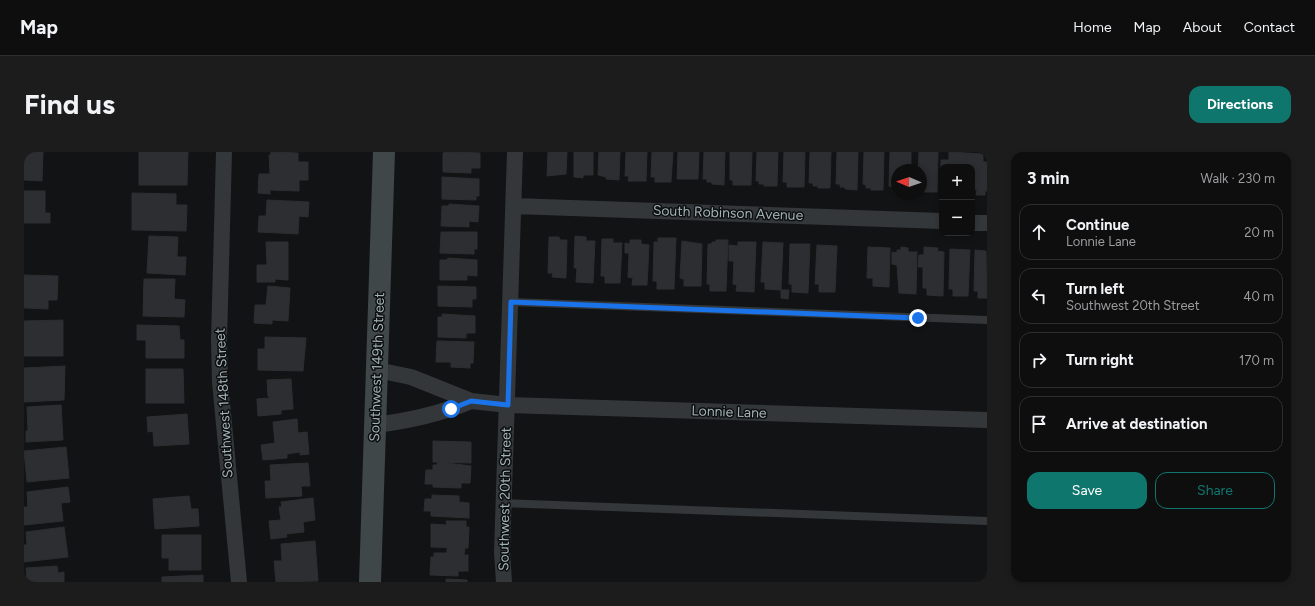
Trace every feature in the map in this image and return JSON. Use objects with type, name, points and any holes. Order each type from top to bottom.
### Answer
[{"type":"street","name":"Southwest 148th Street","points":[[224,152],[219,340],[220,375],[223,422],[239,582]]},
{"type":"street","name":"Southwest 149th Street","points":[[370,582],[384,152]]},
{"type":"street","name":"Southwest 20th Street","points":[[504,582],[502,552],[508,405],[515,152]]},
{"type":"street","name":"South Robinson Avenue","points":[[514,206],[939,221]]},
{"type":"street","points":[[975,222],[987,223]]},
{"type":"street","name":"Lonnie Lane","points":[[377,370],[411,377],[471,401],[508,405],[987,420]]},
{"type":"street","name":"Lonnie Lane","points":[[375,425],[410,420],[451,409],[471,401]]},
{"type":"lane","points":[[511,302],[987,320]]},
{"type":"lane","points":[[504,503],[987,521]]},
{"type":"building","points":[[24,152],[43,152],[42,181],[24,180]]},
{"type":"building","points":[[139,152],[188,152],[187,185],[139,185]]},
{"type":"building","points":[[271,152],[298,153],[298,162],[308,162],[308,180],[299,180],[299,191],[270,190],[270,194],[258,193],[259,174],[270,174],[269,155],[271,155]]},
{"type":"building","points":[[548,152],[567,152],[566,174],[547,176]]},
{"type":"building","points":[[574,152],[593,152],[593,175],[583,175],[583,178],[574,177]]},
{"type":"building","points":[[599,152],[620,152],[619,180],[606,179],[606,177],[598,175]]},
{"type":"building","points":[[626,152],[647,152],[646,181],[628,181],[629,176],[625,176]]},
{"type":"building","points":[[652,152],[673,152],[671,182],[655,182],[655,177],[651,177]]},
{"type":"building","points":[[678,152],[699,152],[698,179],[677,179]]},
{"type":"building","points":[[704,152],[725,152],[724,185],[712,184],[712,182],[707,182],[707,179],[703,179]]},
{"type":"building","points":[[730,152],[752,152],[751,185],[733,185],[733,180],[730,180]]},
{"type":"building","points":[[757,152],[778,152],[777,186],[764,186],[764,184],[759,184],[759,181],[756,181]]},
{"type":"building","points":[[784,152],[805,152],[804,187],[787,187],[787,182],[783,182]]},
{"type":"building","points":[[810,152],[831,152],[830,188],[818,188],[818,186],[813,186],[813,183],[809,183]]},
{"type":"building","points":[[837,152],[858,152],[857,190],[845,189],[845,187],[840,187],[840,184],[836,184]]},
{"type":"building","points":[[864,152],[884,152],[883,190],[871,190],[871,188],[866,188],[866,185],[863,184]]},
{"type":"building","points":[[890,152],[911,152],[911,164],[891,164],[891,186],[889,186]]},
{"type":"building","points":[[919,152],[938,152],[937,192],[927,192],[927,164],[918,164]]},
{"type":"building","points":[[949,152],[966,153],[965,164],[941,164],[941,160],[949,160]]},
{"type":"building","points":[[443,153],[480,153],[480,168],[471,168],[471,173],[443,172]]},
{"type":"building","points":[[966,153],[983,154],[983,162],[987,162],[987,191],[985,191],[985,195],[976,195],[975,164],[965,164]]},
{"type":"building","points":[[442,177],[479,179],[479,196],[476,196],[476,200],[442,199]]},
{"type":"building","points":[[24,191],[45,191],[45,213],[50,213],[50,223],[24,223]]},
{"type":"building","points":[[132,193],[176,194],[176,205],[187,205],[186,231],[132,230]]},
{"type":"building","points":[[267,200],[309,202],[308,217],[299,216],[298,234],[258,232],[259,216],[266,216]]},
{"type":"building","points":[[449,204],[479,206],[478,222],[469,221],[469,227],[441,226],[442,206],[449,206]]},
{"type":"building","points":[[441,232],[477,232],[477,249],[474,249],[474,254],[440,253]]},
{"type":"building","points":[[149,236],[178,237],[177,257],[186,257],[185,275],[147,273]]},
{"type":"building","points":[[575,236],[586,237],[586,241],[595,241],[593,283],[576,282],[577,268],[574,268]]},
{"type":"building","points":[[549,237],[559,237],[560,240],[567,240],[566,278],[552,277],[553,273],[548,273]]},
{"type":"building","points":[[658,238],[676,238],[674,289],[657,289],[657,281],[653,281],[654,242],[658,242]]},
{"type":"building","points":[[602,239],[613,239],[613,243],[622,243],[620,283],[605,283],[605,276],[601,276]]},
{"type":"building","points":[[630,240],[641,240],[641,244],[649,245],[647,285],[632,285],[633,278],[628,277],[629,253],[625,253],[625,243],[630,244]]},
{"type":"building","points":[[716,240],[728,240],[726,291],[710,291],[710,284],[707,284],[708,244],[716,242]]},
{"type":"building","points":[[682,241],[702,244],[701,286],[684,286],[684,279],[680,278]]},
{"type":"building","points":[[266,242],[288,242],[288,280],[275,279],[275,282],[257,282],[257,265],[267,265]]},
{"type":"building","points":[[738,242],[756,242],[754,292],[736,291],[737,285],[733,284],[734,261],[729,261],[729,245],[738,246]]},
{"type":"building","points":[[763,242],[783,243],[781,290],[765,289],[765,282],[761,282]]},
{"type":"building","points":[[790,244],[810,244],[808,293],[792,292],[792,284],[789,284]]},
{"type":"building","points":[[817,245],[837,246],[835,292],[819,292],[819,284],[815,284]]},
{"type":"building","points":[[868,247],[890,248],[889,287],[873,286],[873,278],[867,278]]},
{"type":"building","points":[[901,247],[908,248],[908,252],[917,252],[916,294],[899,293],[897,265],[892,264],[892,252],[897,253],[897,250],[901,250]]},
{"type":"building","points":[[924,247],[938,248],[937,251],[944,252],[943,296],[927,295],[927,288],[923,288],[923,267],[918,267],[919,255],[924,255]]},
{"type":"building","points":[[950,249],[970,250],[968,296],[953,296],[953,289],[949,289]]},
{"type":"building","points":[[975,250],[986,251],[987,298],[978,298],[978,291],[974,291]]},
{"type":"building","points":[[448,258],[477,260],[477,276],[467,275],[467,280],[440,280],[440,260],[447,260]]},
{"type":"building","points":[[24,275],[58,276],[57,300],[48,300],[48,309],[24,308]]},
{"type":"building","points":[[144,279],[175,279],[174,299],[185,300],[184,317],[143,316]]},
{"type":"building","points":[[268,286],[290,288],[288,321],[272,320],[272,324],[254,323],[255,305],[266,305]]},
{"type":"building","points":[[438,286],[476,287],[476,299],[472,299],[472,307],[438,306]]},
{"type":"building","points":[[781,290],[789,290],[788,299],[781,298]]},
{"type":"building","points":[[442,314],[475,316],[475,333],[466,333],[466,338],[438,337],[438,317],[443,317]]},
{"type":"building","points":[[63,320],[63,356],[24,356],[24,321]]},
{"type":"building","points":[[137,325],[179,326],[180,340],[184,340],[184,358],[146,358],[146,340],[137,340]]},
{"type":"building","points":[[265,337],[306,338],[303,371],[258,370],[258,349],[265,349]]},
{"type":"building","points":[[437,341],[474,342],[473,363],[470,363],[470,368],[451,367],[451,362],[436,362]]},
{"type":"building","points":[[65,366],[64,400],[24,402],[24,368]]},
{"type":"building","points":[[146,369],[183,369],[184,403],[146,403]]},
{"type":"building","points":[[291,379],[293,409],[281,410],[281,414],[258,416],[257,399],[270,398],[268,396],[267,380]]},
{"type":"building","points":[[61,405],[63,440],[26,442],[26,431],[28,431],[27,407]]},
{"type":"building","points":[[187,414],[189,444],[154,446],[153,431],[148,432],[147,417]]},
{"type":"building","points":[[297,419],[298,433],[307,432],[309,454],[300,455],[300,452],[287,454],[287,458],[263,460],[261,445],[275,443],[273,422]]},
{"type":"building","points":[[433,441],[471,442],[471,463],[433,462]]},
{"type":"building","points":[[66,447],[69,478],[27,482],[24,451]]},
{"type":"building","points":[[438,462],[471,466],[470,483],[461,483],[461,488],[433,487],[433,484],[425,484],[426,470],[433,470],[433,465],[437,465]]},
{"type":"building","points":[[308,463],[310,486],[301,486],[302,496],[266,498],[265,481],[271,481],[270,465]]},
{"type":"building","points":[[68,487],[70,502],[61,503],[63,521],[24,525],[24,507],[28,507],[27,492]]},
{"type":"building","points":[[432,495],[459,496],[459,502],[469,503],[469,518],[431,516],[431,511],[424,511],[425,499],[432,499]]},
{"type":"building","points":[[189,496],[191,509],[198,509],[199,526],[155,529],[153,499]]},
{"type":"building","points":[[313,498],[315,520],[303,522],[304,532],[286,534],[287,537],[271,539],[269,521],[281,520],[279,507],[282,507],[281,502]]},
{"type":"building","points":[[446,521],[466,521],[466,527],[469,527],[468,548],[431,547],[431,524],[447,525]]},
{"type":"building","points":[[64,527],[68,557],[24,562],[24,545],[27,545],[26,532]]},
{"type":"building","points":[[162,535],[201,535],[201,570],[169,570],[169,558],[162,558]]},
{"type":"building","points":[[315,541],[318,581],[276,582],[274,561],[282,561],[281,544]]},
{"type":"building","points":[[447,547],[465,548],[464,555],[468,555],[468,571],[458,571],[458,576],[430,575],[431,557],[434,557],[434,553],[447,553]]},
{"type":"building","points":[[57,566],[58,573],[64,572],[64,582],[27,582],[26,568]]},
{"type":"building","points":[[203,575],[203,582],[162,582],[162,577]]},
{"type":"building","points":[[446,579],[467,580],[467,582],[446,582]]},
{"type":"route","points":[[451,409],[471,401],[508,405],[511,302],[918,318]]}]
